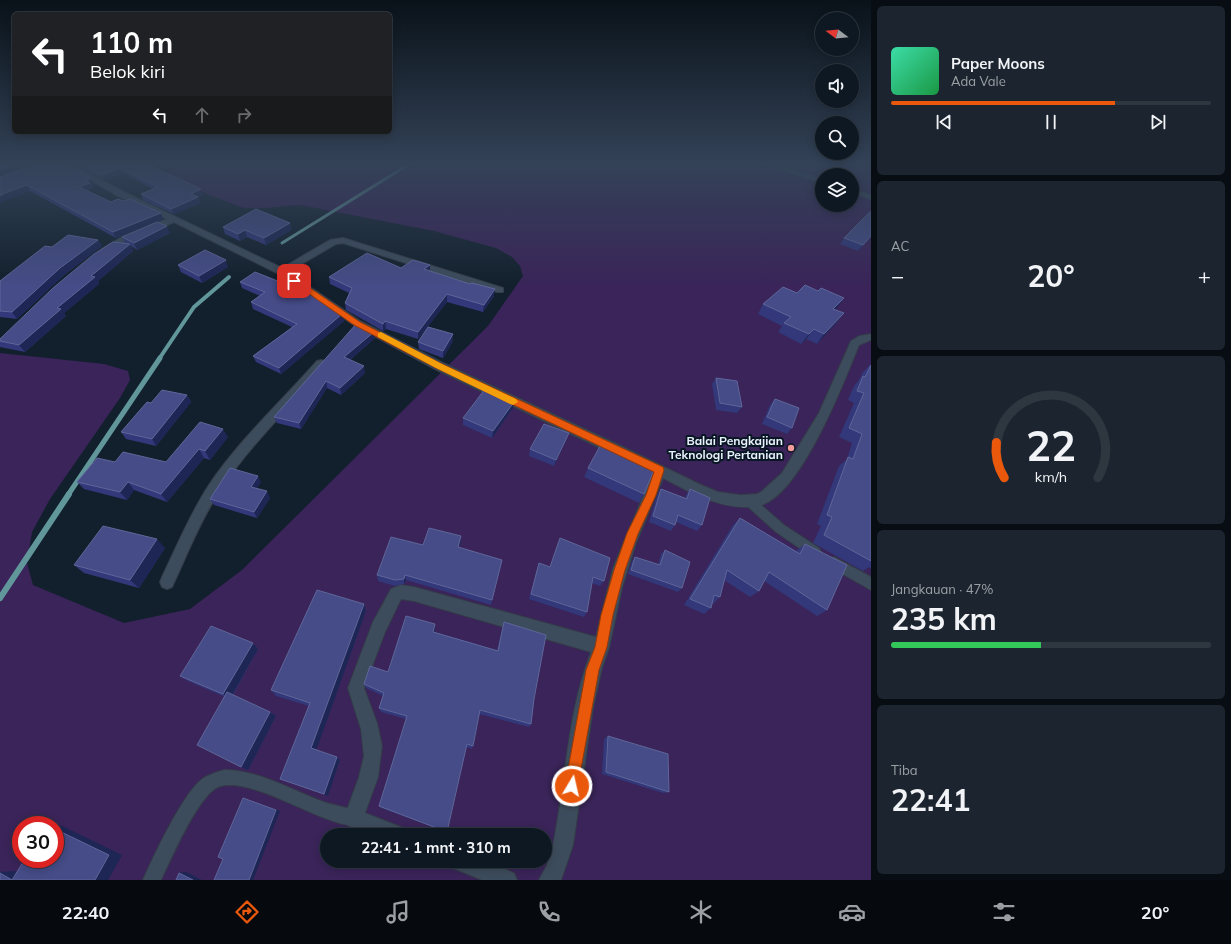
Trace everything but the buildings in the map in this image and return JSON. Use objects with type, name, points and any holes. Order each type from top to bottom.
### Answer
[{"type":"street","points":[[143,204],[282,272],[357,323],[494,393],[556,420],[660,470],[682,483],[709,494],[729,499],[749,501],[758,500],[766,496],[786,477],[810,440],[825,413],[855,343],[863,338],[871,337]]},
{"type":"street","points":[[95,258],[123,240],[174,218]]},
{"type":"street","points":[[282,272],[333,242],[343,240],[500,290]]},
{"type":"street","points":[[348,333],[357,323]]},
{"type":"street","points":[[167,582],[221,478],[254,436],[328,356]]},
{"type":"street","points":[[549,880],[553,876],[560,858],[580,735],[593,670],[601,647],[607,615],[619,570],[660,470]]},
{"type":"street","points":[[379,828],[354,818],[372,765],[373,751],[371,734],[356,688],[379,628],[398,593],[404,592],[414,594],[601,647]]},
{"type":"street","points":[[477,868],[507,880]]},
{"type":"lane","points":[[749,501],[770,522],[793,540],[871,584]]},
{"type":"lane","points":[[152,880],[188,812],[199,795],[207,785],[222,778],[236,777],[263,785],[338,816],[354,818]]},
{"type":"shaded area","points":[[233,204],[815,204],[815,212],[859,212],[859,204],[871,204],[871,880],[0,880],[0,353],[104,364],[128,371],[130,380],[120,398],[50,499],[32,532],[27,563],[33,585],[124,623],[190,609],[242,570],[488,326],[523,276],[520,266],[512,257],[496,248],[434,231],[301,205],[248,208]]},
{"type":"waterway","points":[[282,243],[345,204]]},
{"type":"waterway","points":[[159,359],[194,307],[229,277]]},
{"type":"waterway","points":[[68,495],[160,358]]},
{"type":"waterway","points":[[0,598],[69,494]]},
{"type":"slow traffic","points":[[381,335],[439,366],[513,402]]},
{"type":"place","name":"Balai Pengkajian Teknologi Pertanian","points":[[791,448]]},
{"type":"route","points":[[294,281],[357,323],[439,366],[660,470],[619,570],[607,615],[601,647],[593,670],[578,743],[572,786]]}]
